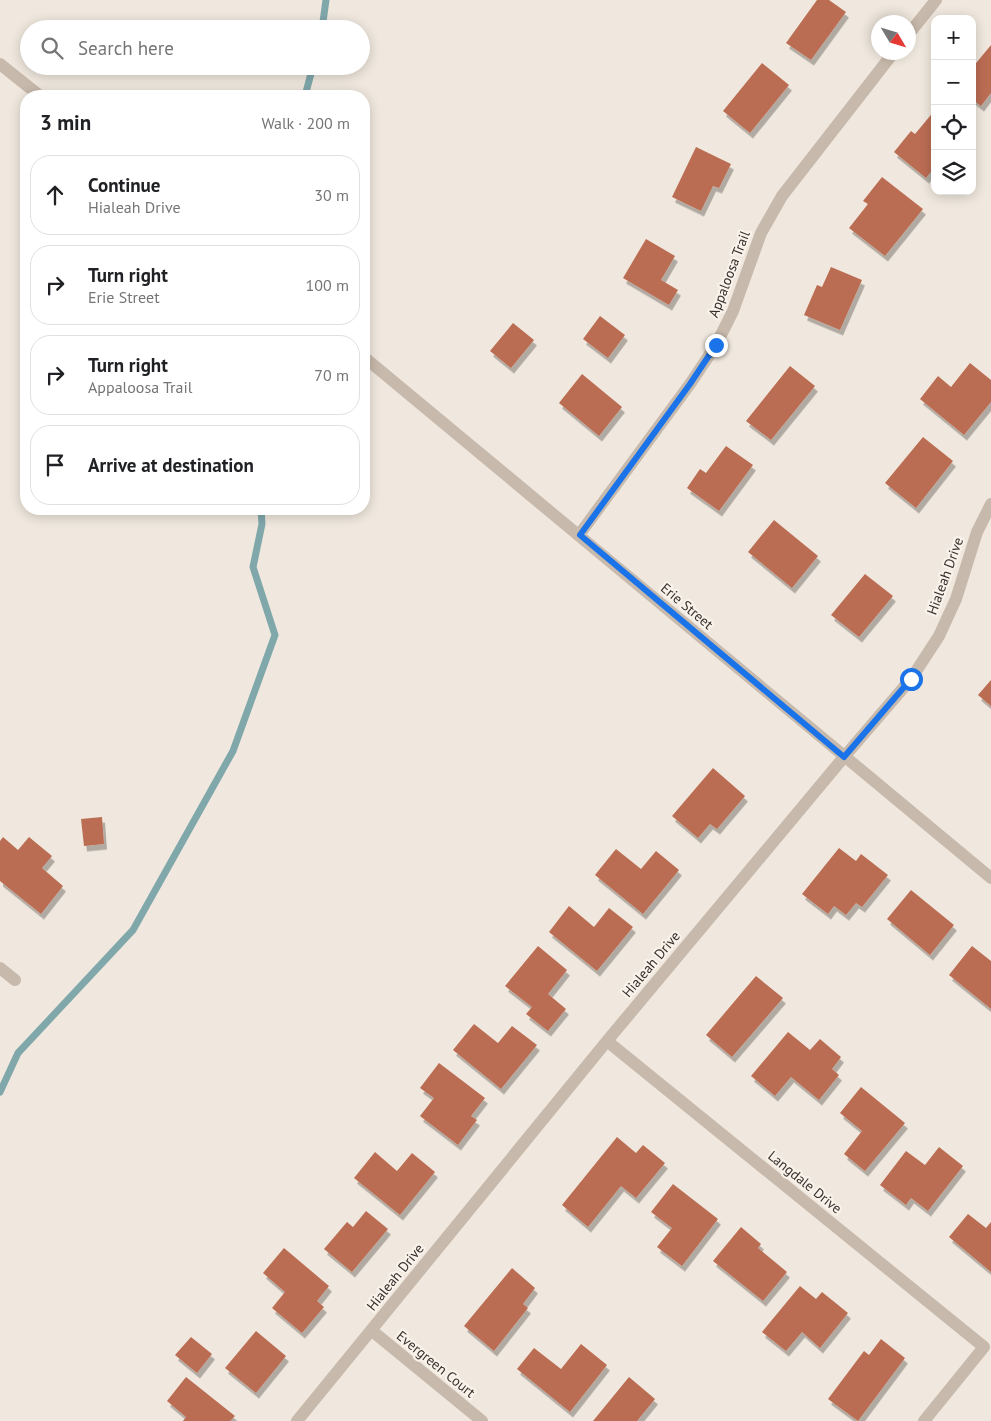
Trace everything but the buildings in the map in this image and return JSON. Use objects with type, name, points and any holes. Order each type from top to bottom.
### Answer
[{"type":"street","points":[[916,25],[936,0]]},
{"type":"street","name":"Appaloosa Trail","points":[[580,535],[690,384],[716,345],[733,311],[761,233],[782,196],[888,60]]},
{"type":"street","points":[[0,64],[32,90]]},
{"type":"street","name":"Erie Street","points":[[370,362],[991,878]]},
{"type":"street","name":"Hialeah Drive","points":[[297,1421],[607,1041],[911,679],[939,636],[956,599],[977,532],[991,504]]},
{"type":"street","points":[[0,968],[15,980]]},
{"type":"street","name":"Langdale Drive","points":[[607,1041],[984,1348],[924,1421]]},
{"type":"street","name":"Evergreen Court","points":[[371,1330],[482,1421]]},
{"type":"waterway","points":[[323,20],[326,0]]},
{"type":"waterway","points":[[307,90],[311,75]]},
{"type":"waterway","points":[[0,1092],[18,1053],[133,930],[233,751],[275,635],[253,567],[262,524],[261,515]]},
{"type":"route","points":[[716,345],[690,384],[580,535],[844,757],[911,679]]}]
